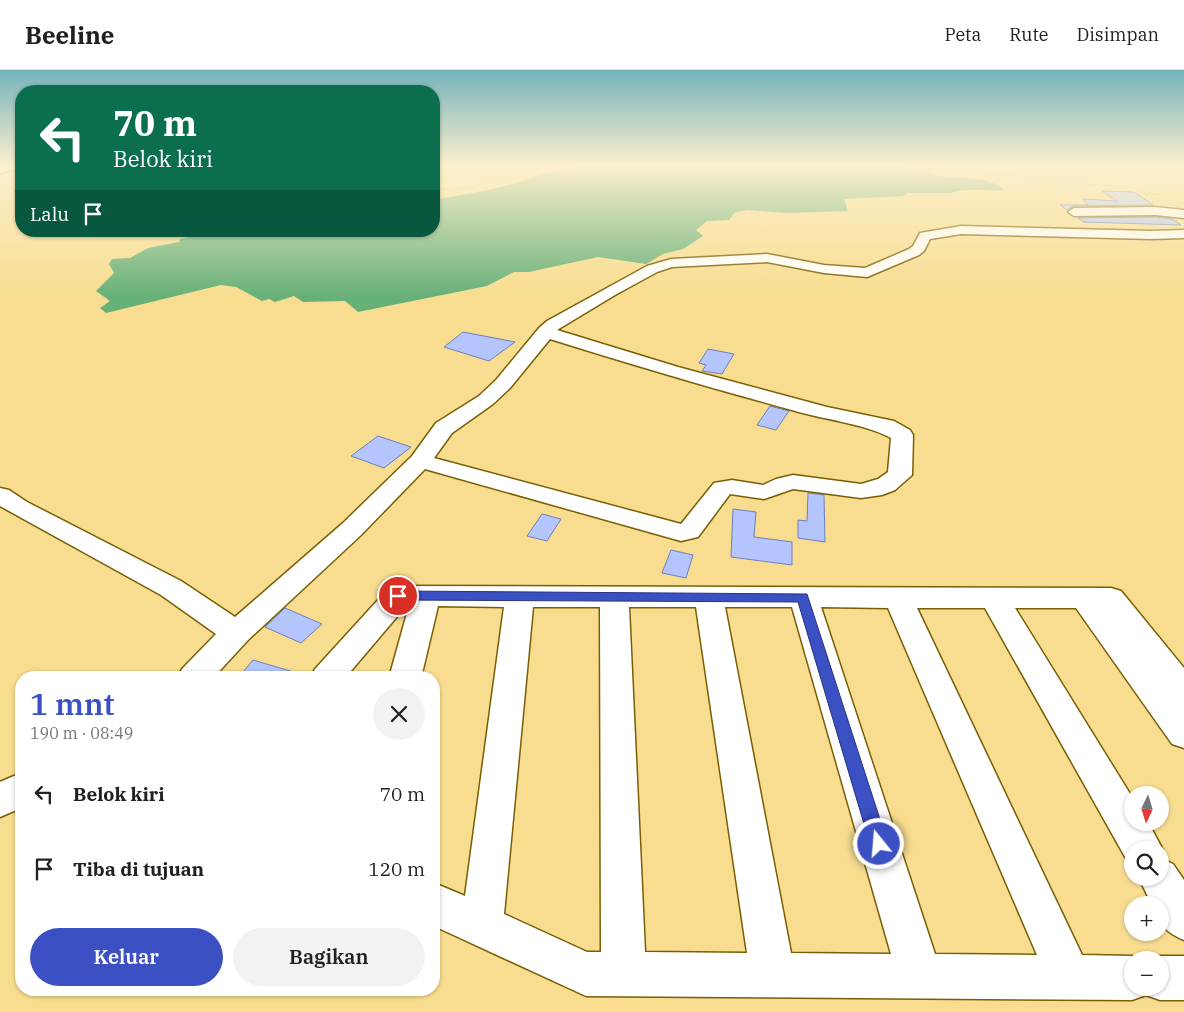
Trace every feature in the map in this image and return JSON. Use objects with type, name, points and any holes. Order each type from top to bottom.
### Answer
[{"type":"street","points":[[1074,212],[1155,211],[1178,213],[1184,221]]},
{"type":"street","points":[[200,671],[237,632],[352,529],[420,461],[444,428],[486,400],[504,384],[545,332],[553,325],[608,292],[652,268],[671,262],[767,258],[824,269],[867,273],[914,252],[919,248],[925,236],[945,232],[988,230],[1151,235],[1184,234]]},
{"type":"street","points":[[420,461],[681,533],[689,531],[693,527],[722,488],[763,492],[784,482],[796,482],[850,492],[867,491],[894,481],[900,475],[902,435],[886,426],[824,413],[545,332]]},
{"type":"street","points":[[0,495],[18,508],[171,588],[207,614],[237,632]]},
{"type":"street","points":[[332,671],[398,596],[1098,598],[1184,692]]},
{"type":"street","points":[[407,671],[426,596]]},
{"type":"street","points":[[482,925],[520,596]]},
{"type":"street","points":[[614,596],[624,975]]},
{"type":"street","points":[[709,597],[773,976]]},
{"type":"street","points":[[803,597],[920,977]]},
{"type":"street","points":[[898,598],[1069,977]]},
{"type":"street","points":[[994,598],[1138,841]]},
{"type":"street","points":[[1098,598],[1184,733]]},
{"type":"street","points":[[0,800],[15,793]]},
{"type":"street","points":[[1164,886],[1184,919]]},
{"type":"street","points":[[440,907],[586,974],[1124,978]]},
{"type":"street","points":[[1169,978],[1184,978]]},
{"type":"shaded area","points":[[440,209],[847,209],[848,211],[787,213],[747,210],[734,213],[729,220],[707,221],[696,230],[703,236],[683,249],[663,254],[646,264],[598,257],[529,272],[514,272],[487,286],[358,312],[345,301],[303,302],[294,296],[275,302],[269,299],[262,301],[236,287],[221,285],[106,313],[100,308],[110,301],[96,291],[114,273],[109,264],[112,259],[130,258],[148,248],[179,242],[180,239],[188,237],[440,237]]},
{"type":"building","points":[[1155,217],[1172,219],[1181,225],[1084,222],[1078,218]]},
{"type":"building","points":[[463,332],[515,342],[489,361],[444,347]]},
{"type":"building","points":[[708,349],[734,354],[722,374],[702,371],[706,365],[699,363]]},
{"type":"building","points":[[770,406],[789,411],[776,430],[757,425]]},
{"type":"building","points":[[378,436],[411,447],[384,468],[351,456]]},
{"type":"building","points":[[808,493],[824,495],[825,542],[798,538],[798,520],[807,521]]},
{"type":"building","points":[[733,509],[756,512],[754,537],[792,542],[792,565],[731,557]]},
{"type":"building","points":[[542,514],[561,519],[547,541],[527,536]]},
{"type":"building","points":[[671,550],[693,555],[686,578],[662,573]]},
{"type":"building","points":[[285,608],[322,624],[301,643],[265,627]]},
{"type":"building","points":[[253,660],[290,671],[244,671]]},
{"type":"route","points":[[398,596],[803,597],[879,844]]}]
